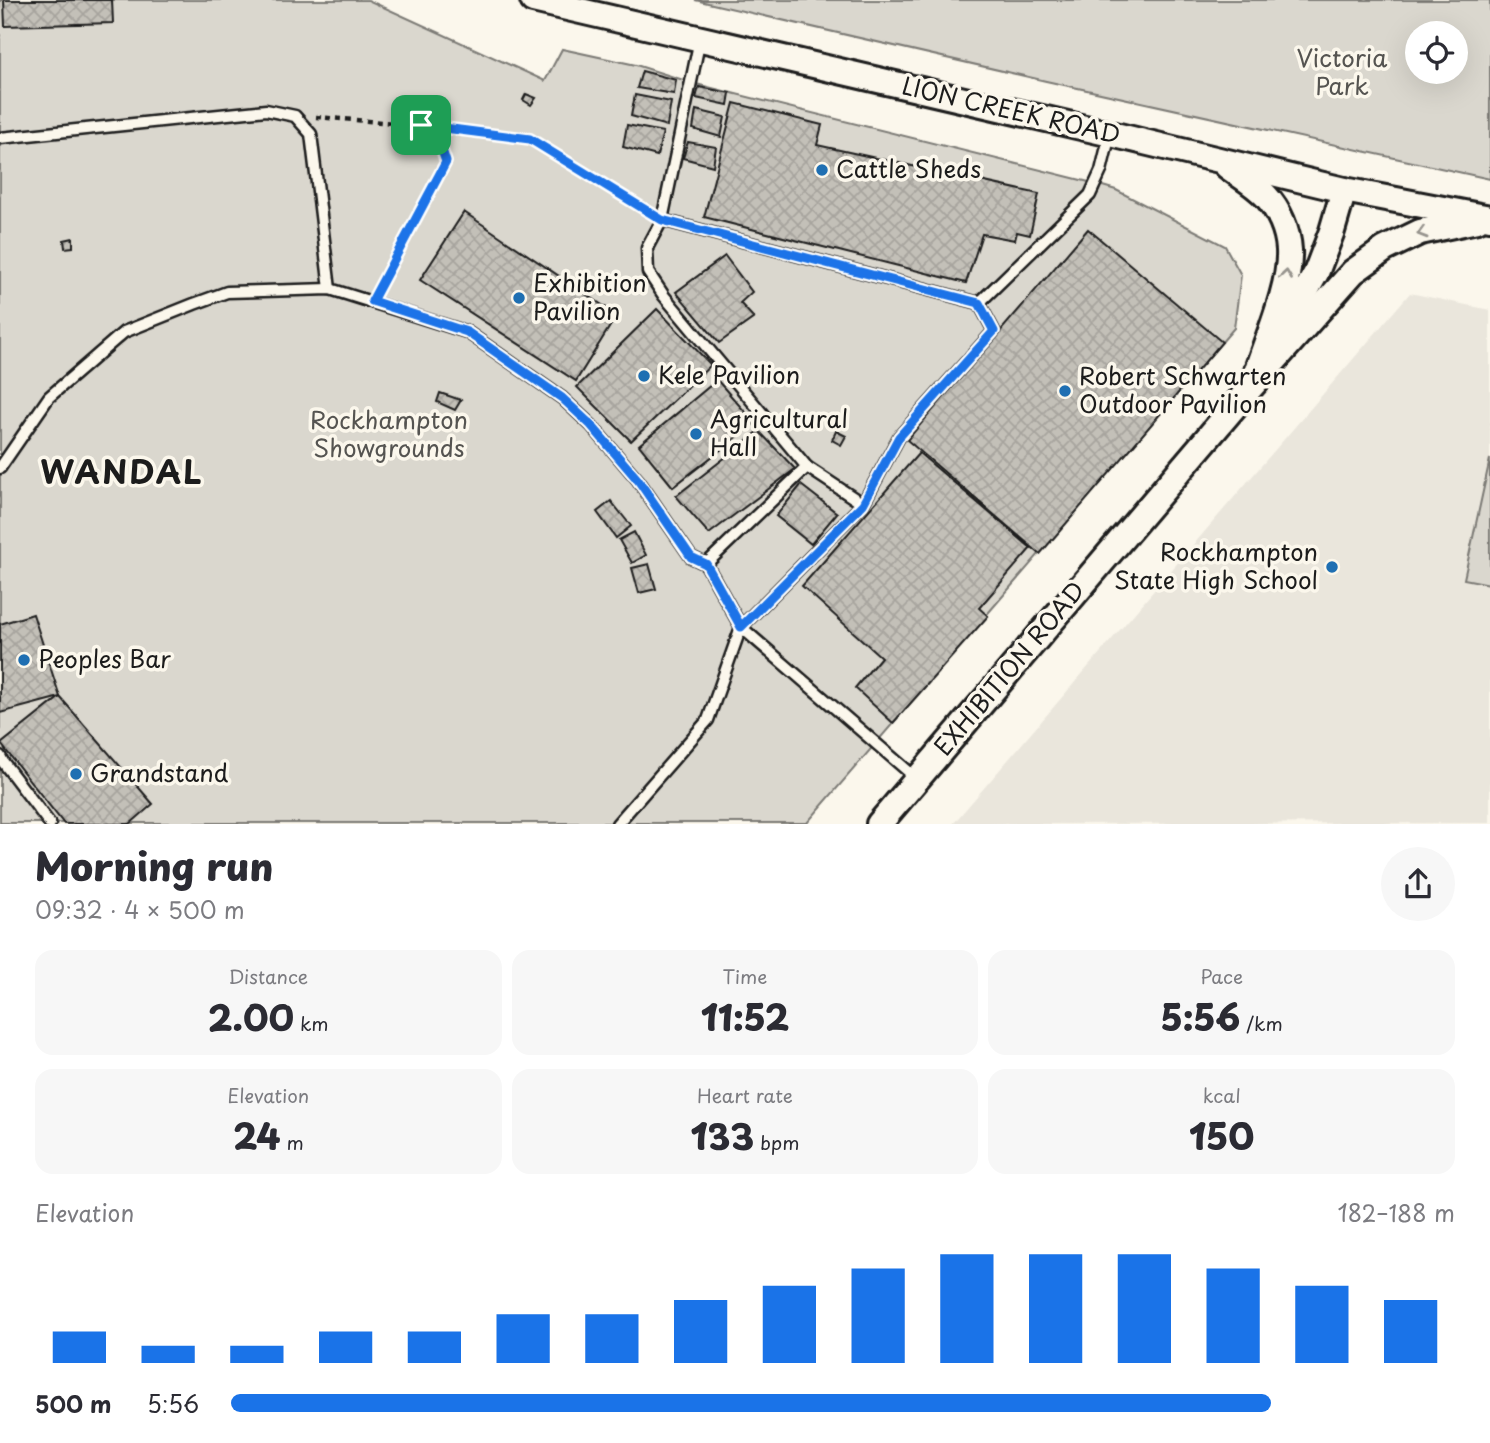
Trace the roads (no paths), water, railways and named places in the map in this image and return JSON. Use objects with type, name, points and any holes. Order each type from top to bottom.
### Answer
[{"type":"street","name":"LION CREEK ROAD","points":[[533,0],[1345,190],[1489,218]]},
{"type":"street","name":"EXHIBITION ROAD","points":[[1216,159],[1268,198],[1279,215],[1288,243],[1285,284],[1251,387]]},
{"type":"street","name":"EXHIBITION ROAD","points":[[1251,387],[1316,273],[1345,190]]},
{"type":"street","name":"EXHIBITION ROAD","points":[[878,824],[1251,387],[1353,272],[1367,260],[1420,232],[1489,218]]},
{"type":"lane","points":[[700,39],[662,220],[647,248],[648,272],[664,296],[807,467],[863,504]]},
{"type":"lane","points":[[0,138],[266,110],[295,116],[311,134],[330,289]]},
{"type":"lane","points":[[979,303],[1090,195],[1101,171],[1111,134]]},
{"type":"lane","points":[[617,824],[708,720],[741,627],[863,504],[899,437],[994,331],[979,303],[662,220]]},
{"type":"lane","points":[[0,468],[49,397],[124,332],[227,292],[330,289],[467,332],[562,398],[591,425],[638,480],[691,557],[706,564],[741,627],[917,779]]},
{"type":"lane","points":[[706,564],[807,467]]},
{"type":"lane","points":[[0,756],[50,824]]},
{"type":"place","name":"Cattle Sheds","points":[[822,170]]},
{"type":"place","name":"Exhibition Pavilion","points":[[519,298]]},
{"type":"place","name":"Kele Pavilion","points":[[644,376]]},
{"type":"place","name":"Robert Schwarten Outdoor Pavilion","points":[[1065,391]]},
{"type":"place","name":"Agricultural Hall","points":[[696,434]]},
{"type":"place","name":"Rockhampton State High School","points":[[1332,567]]},
{"type":"place","name":"Peoples Bar","points":[[24,660]]},
{"type":"place","name":"Grandstand","points":[[76,774]]},
{"type":"district","name":"WANDAL","points":[[122,473]]},
{"type":"park label","name":"Victoria Park","points":[[1342,73]]},
{"type":"park label","name":"Rockhampton Showgrounds","points":[[389,435]]}]
